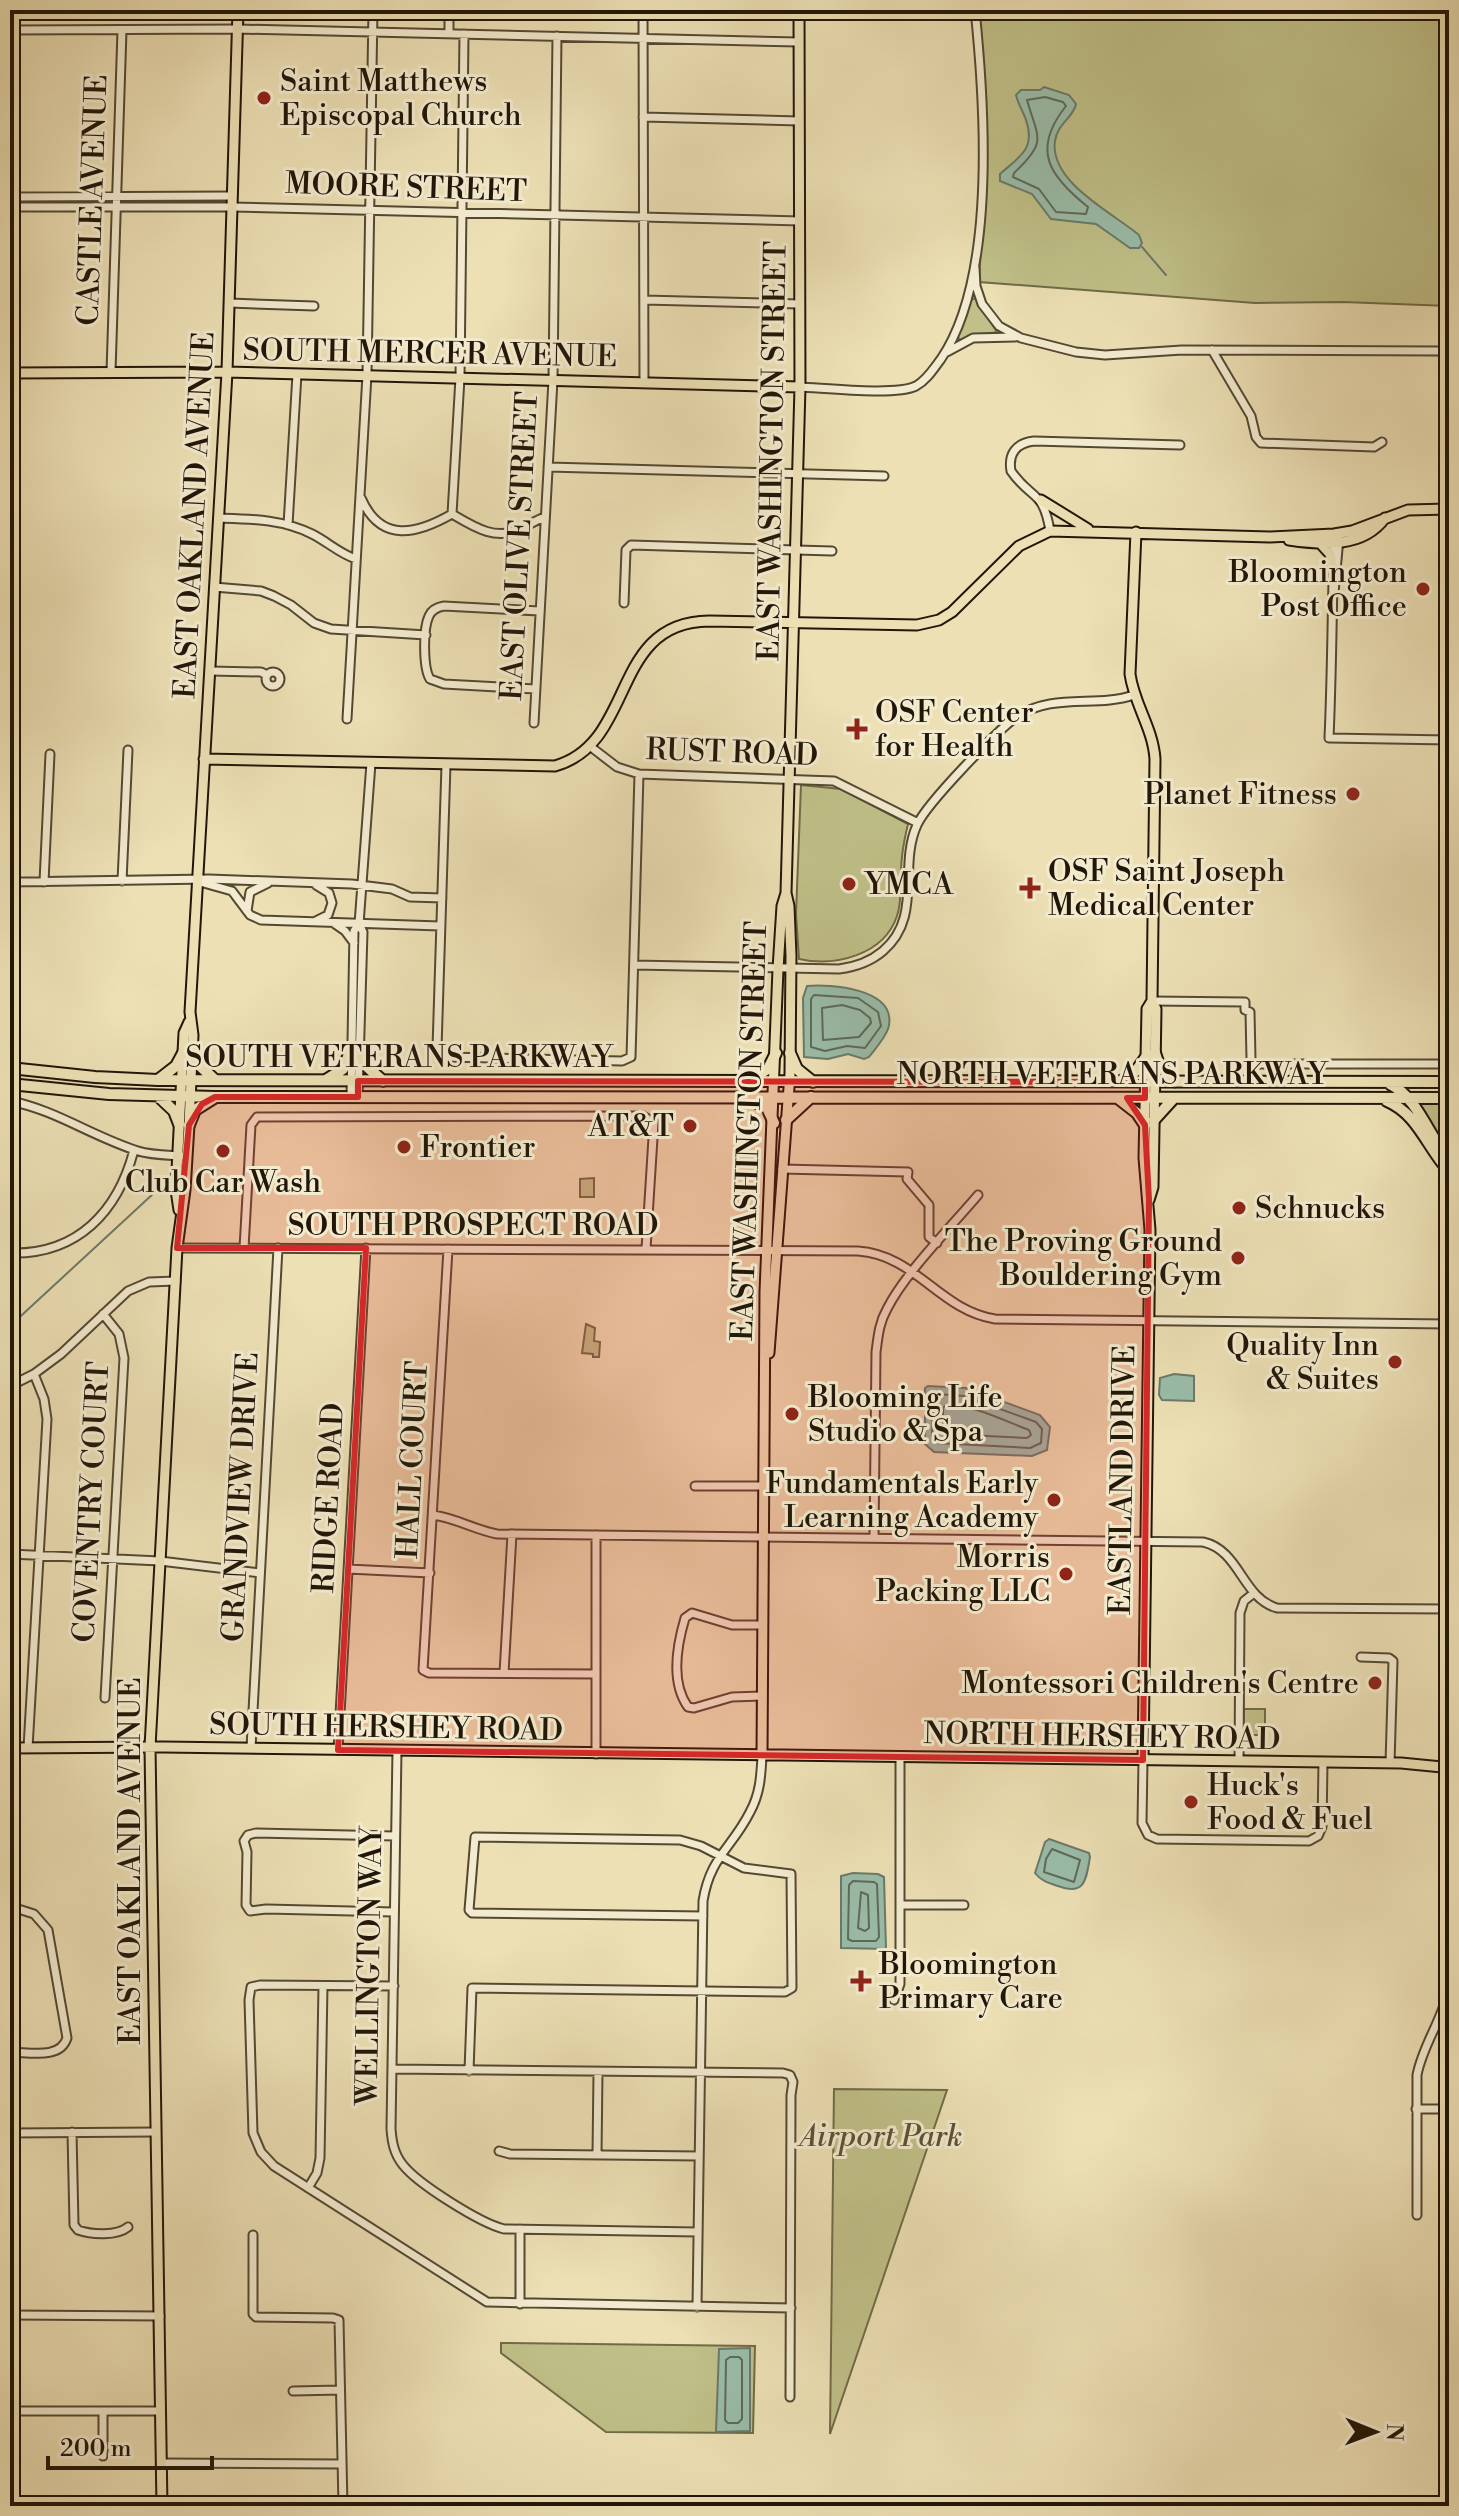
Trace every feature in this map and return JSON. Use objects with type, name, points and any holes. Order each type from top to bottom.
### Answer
[{"type":"highway","points":[[158,1080],[176,1066],[188,1051],[215,1080]]},
{"type":"highway","points":[[324,1081],[343,1069],[355,1052],[383,1081]]},
{"type":"highway","points":[[745,1081],[768,1069],[776,1053]]},
{"type":"highway","points":[[790,1053],[797,1069],[813,1082]]},
{"type":"highway","points":[[1120,1082],[1136,1071],[1150,1055],[1175,1082]]},
{"type":"highway","name":"SOUTH VETERANS PARKWAY","points":[[10,1068],[158,1080],[789,1082]]},
{"type":"highway","name":"NORTH VETERANS PARKWAY","points":[[789,1082],[1449,1082]]},
{"type":"highway","points":[[1385,1082],[1402,1090],[1410,1098],[1432,1138],[1449,1160]]},
{"type":"highway","name":"SOUTH VETERANS PARKWAY","points":[[10,1084],[66,1091],[215,1097],[775,1097]]},
{"type":"highway","points":[[158,1096],[184,1124],[195,1110],[215,1097]]},
{"type":"highway","points":[[745,1097],[767,1108],[774,1123]]},
{"type":"highway","name":"NORTH VETERANS PARKWAY","points":[[775,1097],[1449,1098]]},
{"type":"highway","points":[[786,1120],[811,1097]]},
{"type":"highway","points":[[1117,1098],[1149,1123],[1175,1098]]},
{"type":"highway","points":[[1382,1098],[1409,1114],[1449,1171]]},
{"type":"main road","name":"EAST OAKLAND AVENUE","points":[[162,2506],[150,1747],[177,1248],[185,1190],[182,1156],[188,1051],[184,1033],[190,1022],[227,372],[238,10]]},
{"type":"main road","name":"EAST WASHINGTON STREET","points":[[772,1249],[782,1169],[790,1053],[791,968],[786,893],[800,387],[799,10]]},
{"type":"main road","name":"SOUTH MERCER AVENUE","points":[[10,373],[227,372],[800,387]]},
{"type":"main road","points":[[1041,500],[1091,531]]},
{"type":"main road","points":[[204,759],[546,767],[573,760],[591,747],[650,644],[667,630],[696,621],[928,624],[952,612],[1019,546],[1050,531],[1336,538],[1371,533],[1385,518],[1408,510],[1449,509]]},
{"type":"main road","name":"EASTLAND DRIVE","points":[[1136,532],[1130,659],[1134,695],[1148,726],[1154,751],[1152,1001],[1147,1009],[1153,1187],[1149,1200],[1143,1760]]},
{"type":"main road","points":[[1270,537],[1320,543],[1336,538]]},
{"type":"main road","points":[[1320,543],[1330,554],[1332,565]]},
{"type":"main road","name":"EAST WASHINGTON STREET","points":[[762,1756],[765,1372],[771,1340],[778,969],[782,906],[786,893]]},
{"type":"main road","name":"SOUTH HERSHEY ROAD","points":[[10,1748],[251,1748],[762,1756]]},
{"type":"main road","name":"NORTH HERSHEY ROAD","points":[[762,1756],[1390,1763],[1447,1767]]},
{"type":"street","points":[[347,719],[367,375],[373,10]]},
{"type":"street","points":[[449,10],[449,33]]},
{"type":"street","points":[[643,10],[644,383]]},
{"type":"street","points":[[975,10],[982,121],[975,268],[978,295],[987,313],[999,326],[1021,338]]},
{"type":"street","points":[[10,30],[372,31],[799,42]]},
{"type":"street","name":"CASTLE AVENUE","points":[[111,372],[122,30]]},
{"type":"street","points":[[452,514],[460,378],[464,34]]},
{"type":"street","name":"EAST OLIVE STREET","points":[[534,723],[553,380],[557,36]]},
{"type":"street","points":[[643,117],[799,121]]},
{"type":"street","name":"MOORE STREET","points":[[10,197],[116,196],[369,210],[800,221]]},
{"type":"street","name":"MOORE STREET","points":[[10,207],[116,207],[232,201]]},
{"type":"street","points":[[800,387],[895,390],[914,387],[927,378],[943,356],[964,313],[975,268]]},
{"type":"street","points":[[644,300],[800,304]]},
{"type":"street","points":[[229,303],[314,306]]},
{"type":"street","points":[[943,356],[960,343],[973,338],[1021,338],[1092,355],[1212,350],[1439,351],[1448,357]]},
{"type":"street","points":[[1212,350],[1251,416],[1256,437],[1261,443],[1374,447],[1382,442]]},
{"type":"street","points":[[288,525],[297,374]]},
{"type":"street","points":[[1050,531],[1041,500],[1011,471],[1012,453],[1024,443],[1180,445]]},
{"type":"street","points":[[548,467],[884,476]]},
{"type":"street","points":[[360,496],[374,518],[398,531],[421,531],[452,514]]},
{"type":"street","points":[[452,514],[481,530],[497,534],[516,531],[545,517]]},
{"type":"street","points":[[218,518],[288,525],[356,559]]},
{"type":"street","points":[[1336,538],[1332,565],[1329,738],[1449,740]]},
{"type":"street","points":[[1333,599],[1338,577],[1336,538]]},
{"type":"street","points":[[624,603],[626,550],[631,545],[832,551]]},
{"type":"street","points":[[214,587],[261,591],[286,601],[322,627],[426,635]]},
{"type":"street","points":[[535,689],[444,684],[430,679],[425,664],[426,635],[429,617],[441,606],[539,611]]},
{"type":"street","points":[[210,671],[261,672],[267,675]]},
{"type":"street","points":[[634,965],[839,969],[856,966],[876,956],[893,942],[903,925],[908,905],[910,848],[918,823],[935,799],[1002,730],[1018,716],[1052,702],[1112,701],[1134,695]]},
{"type":"street","name":"RUST ROAD","points":[[591,747],[617,767],[639,774],[821,779],[847,785],[918,823]]},
{"type":"street","points":[[122,881],[128,750]]},
{"type":"street","points":[[44,882],[50,754]]},
{"type":"street","points":[[355,1052],[363,958],[363,932],[359,924],[361,886],[371,763]]},
{"type":"street","points":[[446,765],[437,1048],[442,1056],[628,1060],[632,1052],[639,774]]},
{"type":"street","points":[[10,882],[242,880],[361,886],[392,889],[410,897],[442,898]]},
{"type":"street","points":[[235,893],[242,880]]},
{"type":"street","points":[[198,881],[235,893],[247,912],[261,920],[440,926]]},
{"type":"street","points":[[247,912],[250,892],[270,882]]},
{"type":"street","points":[[310,923],[328,915],[332,903],[329,893],[311,883]]},
{"type":"street","points":[[334,923],[346,932],[355,945]]},
{"type":"street","points":[[354,1097],[354,931],[359,924]]},
{"type":"street","points":[[354,977],[363,958]]},
{"type":"street","points":[[1152,1001],[1245,1002],[1245,1010],[1250,1012],[1251,1059],[1254,1064],[1449,1064]]},
{"type":"street","points":[[10,1101],[51,1113],[134,1150],[182,1156]]},
{"type":"street","points":[[244,1248],[251,1125],[257,1117],[614,1115],[652,1119],[654,1130],[646,1249]]},
{"type":"street","points":[[10,1253],[52,1247],[88,1228],[117,1195],[134,1150]]},
{"type":"street","points":[[782,1169],[908,1172],[907,1179],[929,1205],[929,1237],[937,1243]]},
{"type":"street","points":[[874,1538],[876,1352],[879,1328],[888,1307],[914,1271],[978,1195]]},
{"type":"street","name":"SOUTH PROSPECT ROAD","points":[[177,1248],[772,1249],[874,1252],[914,1271],[954,1304],[987,1318],[1449,1324]]},
{"type":"street","name":"GRANDVIEW DRIVE","points":[[251,1748],[278,1248]]},
{"type":"street","name":"RIDGE ROAD","points":[[338,1750],[366,1248]]},
{"type":"street","name":"HALL COURT","points":[[448,1249],[425,1652],[421,1665],[425,1673],[504,1673]]},
{"type":"street","points":[[10,1386],[34,1374],[61,1354],[138,1285],[176,1281]]},
{"type":"street","name":"COVENTRY COURT","points":[[103,1314],[119,1334],[123,1350],[105,1698]]},
{"type":"street","points":[[28,1748],[47,1419],[44,1399],[34,1374]]},
{"type":"street","points":[[695,1486],[763,1486]]},
{"type":"street","points":[[433,1515],[457,1519],[488,1532],[512,1534],[1203,1542],[1217,1547],[1230,1558],[1264,1603],[1281,1609],[1449,1609]]},
{"type":"street","points":[[512,1534],[504,1673],[596,1674]]},
{"type":"street","points":[[596,1535],[596,1754]]},
{"type":"street","points":[[10,1554],[160,1561],[260,1573]]},
{"type":"street","points":[[348,1569],[430,1573]]},
{"type":"street","points":[[1239,1761],[1240,1613],[1244,1601],[1254,1593]]},
{"type":"street","points":[[762,1625],[732,1625],[689,1614],[677,1643],[677,1655],[678,1680],[685,1704],[690,1708],[732,1697],[762,1696]]},
{"type":"street","points":[[1361,1657],[1389,1658],[1393,1661],[1390,1763]]},
{"type":"street","name":"WELLINGTON WAY","points":[[397,1751],[393,2146],[401,2164],[412,2174],[485,2222],[504,2229],[520,2229]]},
{"type":"street","name":"EAST WASHINGTON STREET","points":[[697,2307],[703,1916],[707,1881],[719,1855],[744,1824],[753,1806],[760,1785],[762,1756]]},
{"type":"street","points":[[894,2000],[900,1984],[900,1758]]},
{"type":"street","points":[[1143,1760],[1142,1823],[1145,1832],[1152,1838],[1309,1841],[1318,1836],[1322,1825],[1323,1762]]},
{"type":"street","points":[[394,1912],[250,1911],[246,1905],[244,1841],[248,1835],[256,1833],[395,1836]]},
{"type":"street","points":[[469,2071],[471,1989],[791,1990],[792,1875],[744,1868],[701,1846],[672,1840],[474,1838],[470,1912],[703,1916]]},
{"type":"street","points":[[10,1841],[13,1857],[11,1908],[34,1914],[48,1930],[67,2038],[63,2047],[55,2052],[10,2052]]},
{"type":"street","points":[[900,1905],[964,1905]]},
{"type":"street","points":[[308,2188],[317,2173],[320,2158],[323,1986]]},
{"type":"street","points":[[394,1986],[251,1987],[252,2125],[256,2143],[270,2162],[491,2303],[791,2308]]},
{"type":"street","points":[[1417,2215],[1416,2109],[1419,2066],[1441,2017],[1449,1988]]},
{"type":"street","points":[[392,2069],[783,2073],[792,2077],[790,2397]]},
{"type":"street","points":[[597,2155],[598,2072]]},
{"type":"street","points":[[1416,2109],[1449,2109]]},
{"type":"street","points":[[72,2132],[74,2225],[78,2230],[89,2233],[121,2232],[128,2227]]},
{"type":"street","points":[[10,2133],[156,2132]]},
{"type":"street","points":[[499,2151],[510,2154],[699,2156]]},
{"type":"street","points":[[520,2304],[520,2229],[698,2232]]},
{"type":"street","points":[[253,2235],[253,2314],[256,2317],[339,2320],[343,2506]]},
{"type":"street","points":[[10,2315],[160,2316]]},
{"type":"street","points":[[293,2391],[340,2390]]},
{"type":"street","points":[[10,2411],[161,2411]]},
{"type":"street","points":[[103,2411],[103,2456]]},
{"type":"street","points":[[162,2463],[342,2464]]},
{"type":"highlighted area","points":[[358,1081],[1145,1082],[1145,1098],[1127,1098],[1145,1125],[1149,1200],[1143,1760],[338,1750],[366,1248],[177,1248],[189,1125],[202,1104],[215,1097],[358,1097]]},
{"type":"green space","points":[[978,10],[1449,10],[1449,306],[1255,303],[979,282],[983,210],[983,70]]},
{"type":"green space","points":[[10,199],[109,200],[110,202],[10,205]]},
{"type":"green space","points":[[223,199],[222,203],[124,204],[122,201]]},
{"type":"green space","points":[[975,298],[997,332],[960,340],[957,336],[971,300]]},
{"type":"green space","name":"YMCA","points":[[801,785],[841,789],[908,824],[897,916],[881,940],[857,955],[828,961],[799,959],[796,914]]},
{"type":"green space","points":[[1418,1104],[1449,1104],[1449,1155]]},
{"type":"green space","points":[[594,1178],[594,1197],[580,1197],[580,1179]]},
{"type":"green space","points":[[586,1324],[595,1328],[594,1341],[600,1342],[599,1357],[582,1353]]},
{"type":"green space","points":[[1244,1709],[1265,1709],[1265,1735],[1243,1735]]},
{"type":"green space","name":"Airport Park","points":[[834,2089],[947,2090],[830,2434]]},
{"type":"green space","points":[[501,2343],[755,2346],[753,2433],[606,2432],[501,2353]]},
{"type":"water","points":[[1044,87],[1069,95],[1076,104],[1056,135],[1056,156],[1062,170],[1085,195],[1139,235],[1142,243],[1139,248],[1130,248],[1096,224],[1051,219],[1032,194],[1000,181],[1000,174],[1020,157],[1029,138],[1016,95],[1021,90],[1040,90]]},
{"type":"water","points":[[807,986],[859,991],[882,1003],[888,1013],[889,1025],[869,1057],[864,1059],[848,1054],[828,1059],[804,1057],[803,998]]},
{"type":"water","points":[[1174,1374],[1194,1376],[1194,1401],[1162,1400],[1159,1395],[1160,1378]]},
{"type":"water","points":[[925,1388],[966,1388],[1040,1415],[1050,1427],[1047,1450],[1032,1456],[934,1452],[925,1444]]},
{"type":"water","points":[[1049,1839],[1089,1853],[1087,1873],[1079,1887],[1067,1889],[1043,1880],[1035,1873],[1045,1842]]},
{"type":"water","points":[[853,1873],[884,1877],[886,1949],[841,1948],[841,1876]]},
{"type":"water","points":[[750,2348],[750,2431],[716,2432],[719,2349]]},
{"type":"waterway","points":[[1142,247],[1166,275]]},
{"type":"waterway","points":[[10,1326],[167,1181]]},
{"type":"place","name":"Saint Matthews Episcopal Church","points":[[264,98]]},
{"type":"place","name":"Bloomington Post Office","points":[[1423,589]]},
{"type":"place","name":"OSF Center for Health","points":[[857,729]]},
{"type":"place","name":"Planet Fitness","points":[[1353,794]]},
{"type":"place","name":"YMCA","points":[[849,884]]},
{"type":"place","name":"OSF Saint Joseph Medical Center","points":[[1030,888]]},
{"type":"place","name":"AT&T","points":[[690,1126]]},
{"type":"place","name":"Frontier","points":[[404,1147]]},
{"type":"place","name":"Club Car Wash","points":[[223,1151]]},
{"type":"place","name":"Schnucks","points":[[1239,1208]]},
{"type":"place","name":"The Proving Ground Bouldering Gym","points":[[1238,1258]]},
{"type":"place","name":"Quality Inn & Suites","points":[[1395,1362]]},
{"type":"place","name":"Blooming Life Studio & Spa","points":[[792,1414]]},
{"type":"place","name":"Fundamentals Early Learning Academy","points":[[1054,1500]]},
{"type":"place","name":"Morris Packing LLC","points":[[1066,1574]]},
{"type":"place","name":"Montessori Children's Centre","points":[[1375,1683]]},
{"type":"place","name":"Huck's Food & Fuel","points":[[1191,1802]]},
{"type":"place","name":"Bloomington Primary Care","points":[[861,1981]]}]
